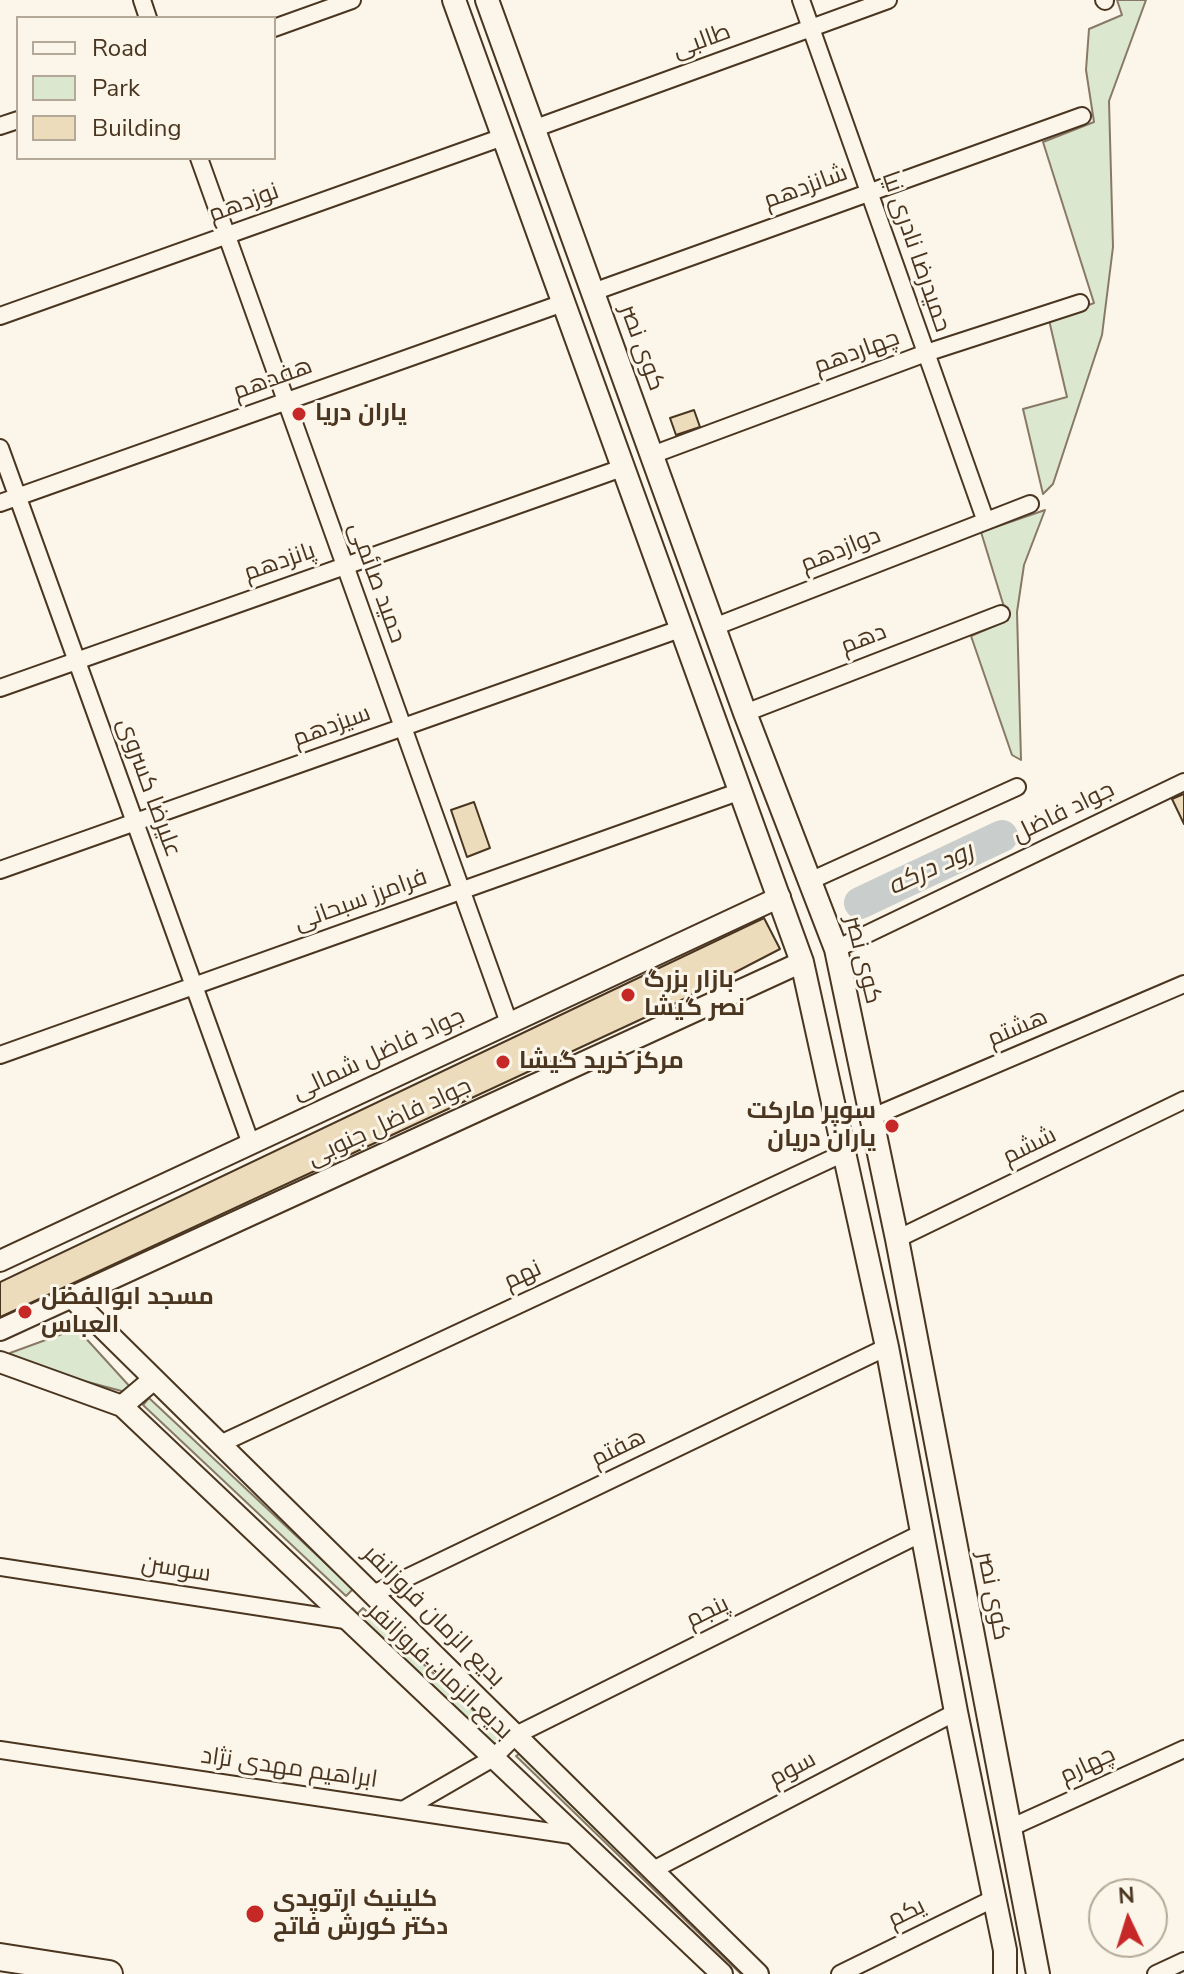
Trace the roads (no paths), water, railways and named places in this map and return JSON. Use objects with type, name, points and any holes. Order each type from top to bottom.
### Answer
[{"type":"highway","points":[[0,1957],[109,1974]]},
{"type":"main road","points":[[454,0],[802,962],[887,1347],[1005,1950],[1005,1974]]},
{"type":"main road","name":"کوی نصر","points":[[487,0],[745,713],[812,880],[836,949],[897,1239],[1038,1974]]},
{"type":"street","points":[[276,27],[352,0]]},
{"type":"street","name":"حمیدرضا نادری نیا","points":[[801,0],[985,519]]},
{"type":"street","name":"طالبی","points":[[533,129],[888,0]]},
{"type":"street","name":"شانزدهم","points":[[593,292],[1082,116]]},
{"type":"street","name":"نوزدهم","points":[[0,316],[503,137]]},
{"type":"street","name":"حمید صائمی","points":[[200,160],[509,1023]]},
{"type":"street","name":"هفدهم","points":[[0,503],[563,303]]},
{"type":"street","name":"چهاردهم","points":[[652,455],[926,353],[1080,303]]},
{"type":"street","name":"علیرضا کسروی","points":[[0,448],[251,1144]]},
{"type":"street","name":"پانزدهم","points":[[0,688],[622,468]]},
{"type":"street","name":"دوازدهم","points":[[714,627],[1030,504]]},
{"type":"street","name":"دهم","points":[[745,713],[1001,614]]},
{"type":"street","name":"سیزدهم","points":[[0,870],[680,629]]},
{"type":"street","name":"جواد فاضل","points":[[836,949],[1184,782]]},
{"type":"street","name":"جواد فاضل","points":[[812,880],[1017,787]]},
{"type":"street","name":"فرامرز سبحانی","points":[[0,1055],[738,792]]},
{"type":"street","name":"جواد فاضل شمالی","points":[[0,1261],[780,897]]},
{"type":"street","name":"جواد فاضل جنوبی","points":[[0,1330],[802,962]]},
{"type":"street","name":"هشتم","points":[[870,1118],[1184,984]]},
{"type":"street","name":"ششم","points":[[897,1239],[1184,1100]]},
{"type":"street","name":"نهم","points":[[220,1444],[846,1152]]},
{"type":"street","name":"بدیع‌ الزمان فروزانفر","points":[[71,1297],[758,1974]]},
{"type":"street","name":"هفتم","points":[[373,1594],[887,1347]]},
{"type":"street","points":[[0,1362],[122,1406],[154,1379]]},
{"type":"street","name":"بدیع الزمان فروزانفر","points":[[122,1406],[571,1835],[722,1974]]},
{"type":"street","name":"پنجم","points":[[403,1810],[493,1758],[516,1735],[922,1533]]},
{"type":"street","name":"سوسن","points":[[0,1567],[345,1620]]},
{"type":"street","points":[[345,1620],[373,1594]]},
{"type":"street","name":"سوم","points":[[653,1870],[956,1712]]},
{"type":"street","name":"چهارم","points":[[1012,1827],[1184,1749]]},
{"type":"street","name":"ابراهیم مهدی نژاد","points":[[0,1750],[571,1835]]},
{"type":"street","name":"یکم","points":[[840,1974],[995,1898]]},
{"type":"street","points":[[1156,1974],[1184,1961]]},
{"type":"waterway","name":"رود درکه","points":[[860,903],[1002,836]]},
{"type":"place","name":"یاران دریا","points":[[299,414]]},
{"type":"place","name":"بازار بزرگ نصر گیشا","points":[[628,995]]},
{"type":"place","name":"مرکز خرید گیشا","points":[[503,1062]]},
{"type":"place","name":"سوپر مارکت یاران دریان","points":[[892,1126]]},
{"type":"place","name":"مسجد ابوالفضل العباس","points":[[25,1312]]},
{"type":"place","name":"کلینیک ارتوپدی دکتر کورش فاتح","points":[[255,1914]]}]
